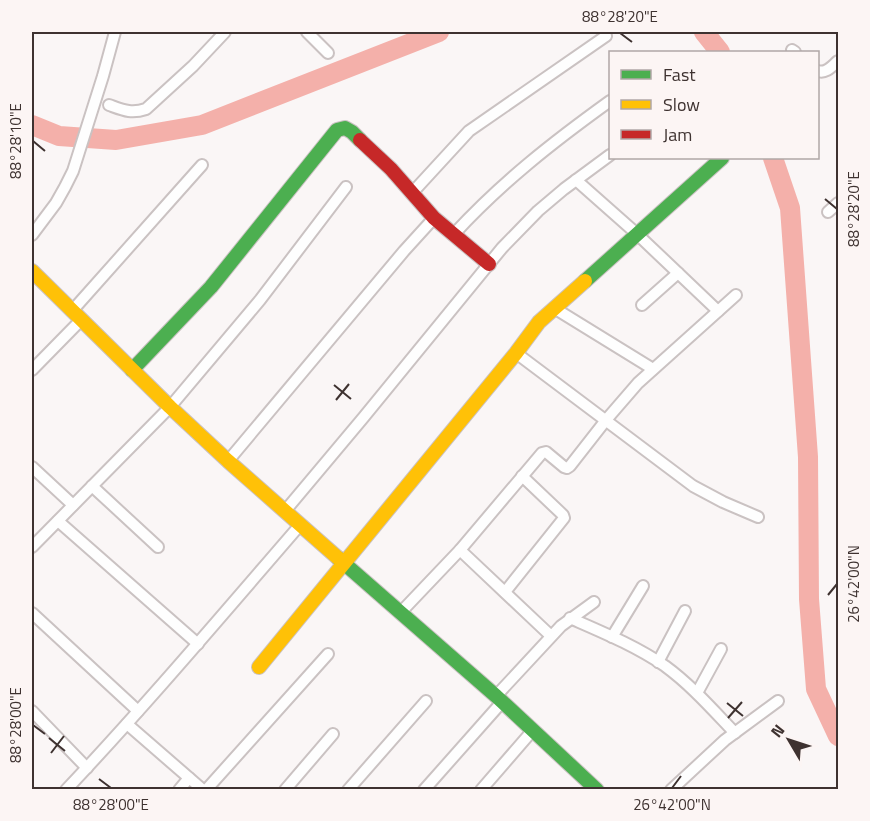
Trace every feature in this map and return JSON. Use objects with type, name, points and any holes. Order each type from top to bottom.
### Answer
[{"type":"street","points":[[32,234],[56,202],[72,171],[115,32]]},
{"type":"street","points":[[109,105],[127,112],[146,109],[193,66],[225,32]]},
{"type":"street","points":[[306,32],[328,53]]},
{"type":"street","points":[[412,193],[469,131],[606,36]]},
{"type":"street","points":[[819,71],[826,71],[838,61]]},
{"type":"street","points":[[453,234],[517,172],[609,102]]},
{"type":"street","points":[[132,370],[211,286],[337,130],[345,128],[352,132],[391,169],[434,218],[489,264]]},
{"type":"street","points":[[285,511],[502,248],[538,211],[609,156]]},
{"type":"street","points":[[259,667],[539,322],[722,159]]},
{"type":"street","points":[[32,370],[202,165]]},
{"type":"street","points":[[576,180],[718,311]]},
{"type":"street","points":[[32,547],[170,407],[260,300],[346,187]]},
{"type":"street","points":[[828,212],[838,202]]},
{"type":"street","points":[[228,461],[434,218]]},
{"type":"street","points":[[32,271],[228,461],[499,699],[597,789]]},
{"type":"street","points":[[642,305],[678,273]]},
{"type":"street","points":[[401,612],[460,550],[544,451],[564,467],[570,466],[638,383],[736,295]]},
{"type":"street","points":[[554,308],[653,369]]},
{"type":"street","points":[[516,353],[693,486],[758,517]]},
{"type":"street","points":[[32,467],[73,505]]},
{"type":"street","points":[[505,592],[564,518],[522,476]]},
{"type":"street","points":[[92,486],[158,547]]},
{"type":"street","points":[[57,521],[198,644]]},
{"type":"street","points":[[66,789],[198,644],[300,525]]},
{"type":"street","points":[[460,550],[551,636]]},
{"type":"street","points":[[612,637],[643,586]]},
{"type":"street","points":[[424,789],[551,636],[570,618],[594,602]]},
{"type":"street","points":[[658,662],[685,611]]},
{"type":"street","points":[[32,613],[138,711]]},
{"type":"street","points":[[570,618],[639,650],[658,662],[697,693],[735,733]]},
{"type":"street","points":[[697,693],[721,649]]},
{"type":"street","points":[[127,724],[204,789],[328,654]]},
{"type":"street","points":[[671,789],[700,762],[778,700]]},
{"type":"street","points":[[348,789],[426,701]]},
{"type":"street","points":[[32,711],[87,768]]},
{"type":"street","points":[[481,789],[533,730]]},
{"type":"street","points":[[285,789],[333,735]]},
{"type":"street","points":[[179,789],[189,778]]},
{"type":"waterway","points":[[32,125],[59,136],[116,140],[202,125],[439,32]]},
{"type":"waterway","points":[[704,32],[719,51]]},
{"type":"waterway","points":[[773,159],[790,208],[808,457],[809,599],[816,689],[838,736]]},
{"type":"traffic: fast","points":[[132,370],[211,287],[337,130],[345,128],[360,140]]},
{"type":"traffic: fast","points":[[585,281],[721,159]]},
{"type":"traffic: fast","points":[[338,558],[496,696],[597,790]]},
{"type":"traffic: slow","points":[[32,271],[170,407],[338,558]]},
{"type":"traffic: slow","points":[[259,667],[539,322],[585,281]]},
{"type":"traffic: jam","points":[[360,140],[391,169],[434,218],[489,264]]}]
